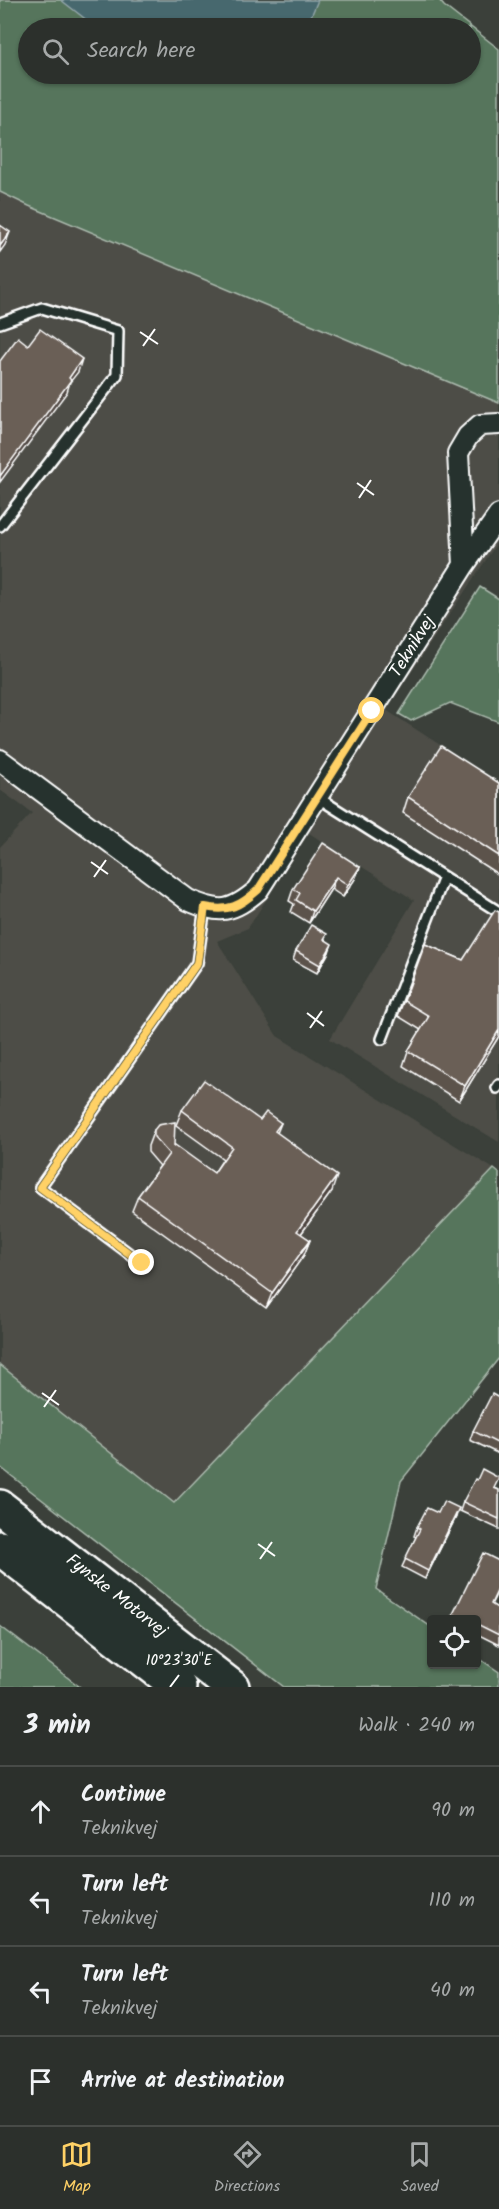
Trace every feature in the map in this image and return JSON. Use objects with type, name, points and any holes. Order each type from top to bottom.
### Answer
[{"type":"highway","name":"Fynske Motorvej","points":[[0,1507],[232,1687]]},
{"type":"highway","name":"Fynske Motorvej","points":[[0,1548],[179,1687]]},
{"type":"street","points":[[464,565],[458,453],[468,436],[480,425],[499,424]]},
{"type":"street","name":"Teknikvej","points":[[0,760],[188,900],[222,911],[244,902],[258,890],[464,565],[499,515]]},
{"type":"lane","points":[[0,323],[42,308],[118,331],[117,375],[0,526]]},
{"type":"lane","points":[[317,797],[499,912]]},
{"type":"lane","points":[[382,1039],[444,877]]},
{"type":"lane","points":[[142,1263],[40,1187],[197,963],[205,907]]},
{"type":"shaded area","points":[[0,192],[499,403],[499,540],[386,710],[499,783],[499,1142],[330,1039],[414,900],[309,833],[248,928],[217,941],[277,1036],[494,1169],[173,1503],[0,1365],[0,847],[32,813],[0,790]]},
{"type":"green space","points":[[0,0],[439,0],[459,18],[18,18],[18,84],[481,84],[481,35],[499,49],[499,403],[0,192]]},
{"type":"green space","points":[[480,587],[499,599],[499,722],[450,703],[411,721],[399,714]]},
{"type":"green space","points":[[494,1169],[499,1173],[499,1358],[401,1481],[376,1589],[427,1624],[427,1669],[481,1669],[481,1660],[499,1672],[499,1687],[284,1687],[0,1467],[0,1365],[174,1503]]},
{"type":"green space","points":[[0,1626],[80,1687],[0,1687]]},
{"type":"water","points":[[61,0],[318,0],[310,18],[84,18]]},
{"type":"building","points":[[0,225],[10,232],[0,246]]},
{"type":"building","points":[[40,329],[82,359],[69,378],[71,380],[0,476],[0,361],[18,337],[28,345]]},
{"type":"building","points":[[441,746],[499,783],[499,856],[408,797]]},
{"type":"building","points":[[323,843],[360,867],[348,885],[336,877],[313,911],[296,900],[300,893],[293,889]]},
{"type":"building","points":[[495,910],[499,912],[499,1030],[465,1086],[408,1051],[429,1016],[404,1001],[425,944],[463,960]]},
{"type":"building","points":[[311,925],[327,934],[324,939],[332,944],[320,965],[296,951]]},
{"type":"building","points":[[204,1080],[260,1120],[266,1112],[281,1123],[275,1131],[337,1176],[297,1231],[310,1240],[272,1293],[138,1196],[169,1154],[154,1137],[154,1130],[158,1125],[175,1122],[174,1146],[214,1173],[232,1147],[182,1110]]},
{"type":"building","points":[[492,1394],[499,1398],[499,1444],[473,1431]]},
{"type":"building","points":[[482,1469],[499,1478],[494,1488],[499,1490],[499,1519],[463,1502]]},
{"type":"building","points":[[444,1501],[459,1508],[428,1571],[405,1559],[420,1529],[417,1527],[427,1508],[438,1513]]},
{"type":"building","points":[[483,1553],[499,1561],[499,1587],[491,1604],[499,1609],[499,1635],[481,1626],[481,1615],[453,1614]]},
{"type":"route","points":[[142,1263],[40,1187],[197,963],[205,907],[222,911],[244,902],[258,890],[372,711]]}]
